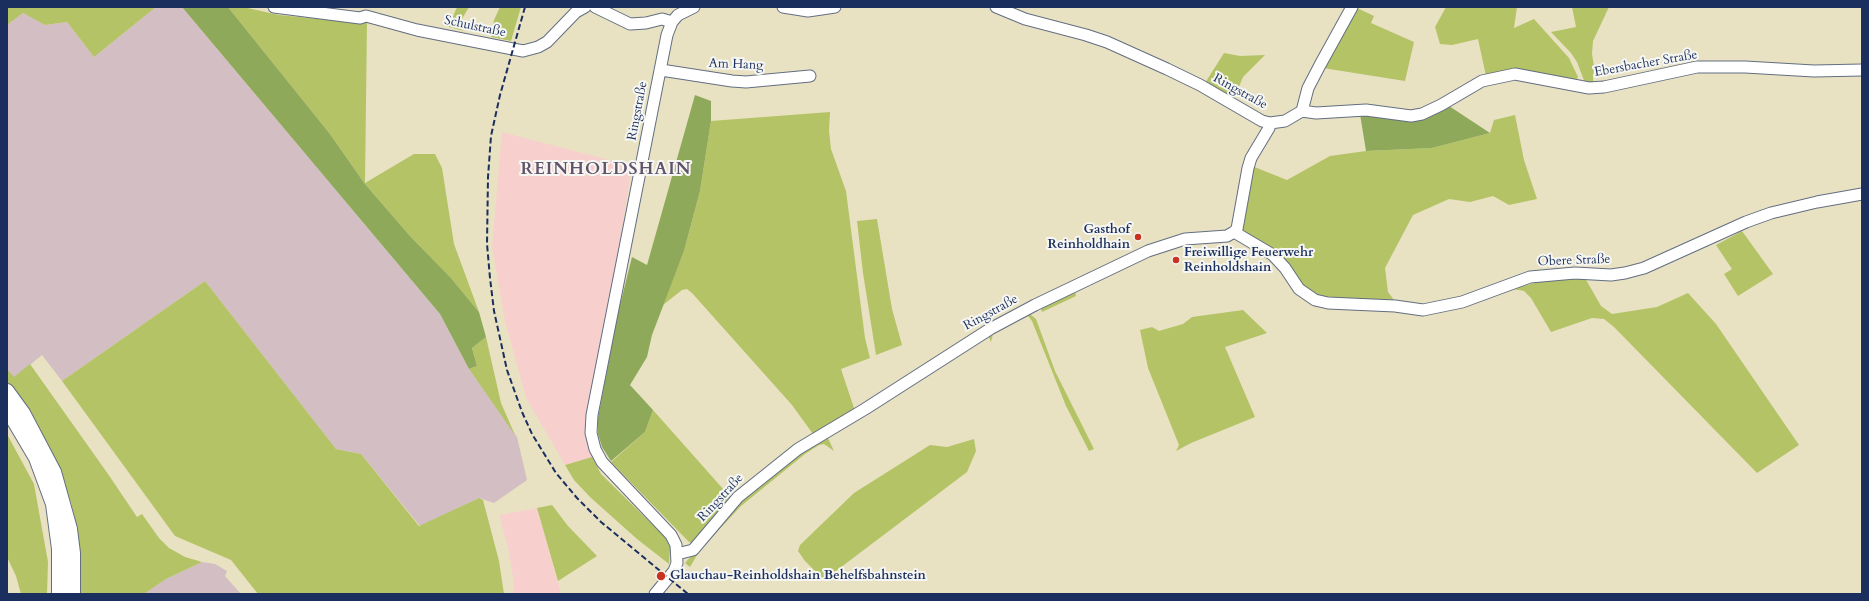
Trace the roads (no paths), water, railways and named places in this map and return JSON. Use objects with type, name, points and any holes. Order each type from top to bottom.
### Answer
[{"type":"main road","points":[[7,391],[23,413],[54,472],[70,529],[73,553],[73,594]]},
{"type":"main road","points":[[7,409],[36,458],[53,504],[59,550],[59,594]]},
{"type":"street","name":"Schulstraße","points":[[274,7],[360,18],[366,16],[418,30],[523,51],[538,47],[547,42],[576,12],[585,7]]},
{"type":"street","points":[[595,7],[630,24],[646,23],[662,19],[672,22],[682,12],[694,7]]},
{"type":"street","points":[[783,7],[808,11],[835,7]]},
{"type":"street","name":"Ringstraße","points":[[996,7],[1025,19],[1107,42],[1200,85],[1270,123],[1284,121],[1302,111]]},
{"type":"street","points":[[1302,111],[1308,88],[1352,7]]},
{"type":"street","name":"Ringstraße","points":[[672,22],[667,35],[592,415],[591,433],[595,449],[602,462],[671,535],[676,545],[677,554],[693,550],[738,497],[798,449],[865,409],[990,329],[1035,305],[1148,251],[1185,239],[1227,236],[1234,232],[1237,229],[1251,158],[1269,128],[1270,123]]},
{"type":"street","name":"Ebersbacher Straße","points":[[1302,111],[1316,113],[1366,110],[1411,116],[1422,114],[1441,105],[1482,81],[1515,74],[1588,88],[1620,84],[1697,67],[1744,67],[1814,71],[1862,70]]},
{"type":"street","name":"Am Hang","points":[[661,70],[746,82],[810,76]]},
{"type":"street","name":"Obere Straße","points":[[1234,232],[1273,255],[1285,268],[1299,289],[1315,300],[1328,303],[1395,306],[1423,310],[1462,302],[1530,277],[1575,273],[1625,273],[1644,268],[1771,213],[1817,202],[1862,194]]},
{"type":"street","points":[[655,594],[674,571],[677,563],[677,554]]},
{"type":"railway","points":[[525,7],[500,95],[491,136],[488,177],[487,244],[490,278],[494,311],[507,370],[522,412],[532,434],[556,473],[577,498],[601,522],[688,594]]},
{"type":"place","name":"Gasthof Reinholdhain","points":[[1138,237]]},
{"type":"place","name":"Freiwillige Feuerwehr Reinholdshain","points":[[1176,260]]},
{"type":"place","name":"Glauchau-Reinholdshain Behelfsbahnstein","points":[[661,576]]},
{"type":"district","name":"REINHOLDSHAIN","points":[[606,170]]}]
